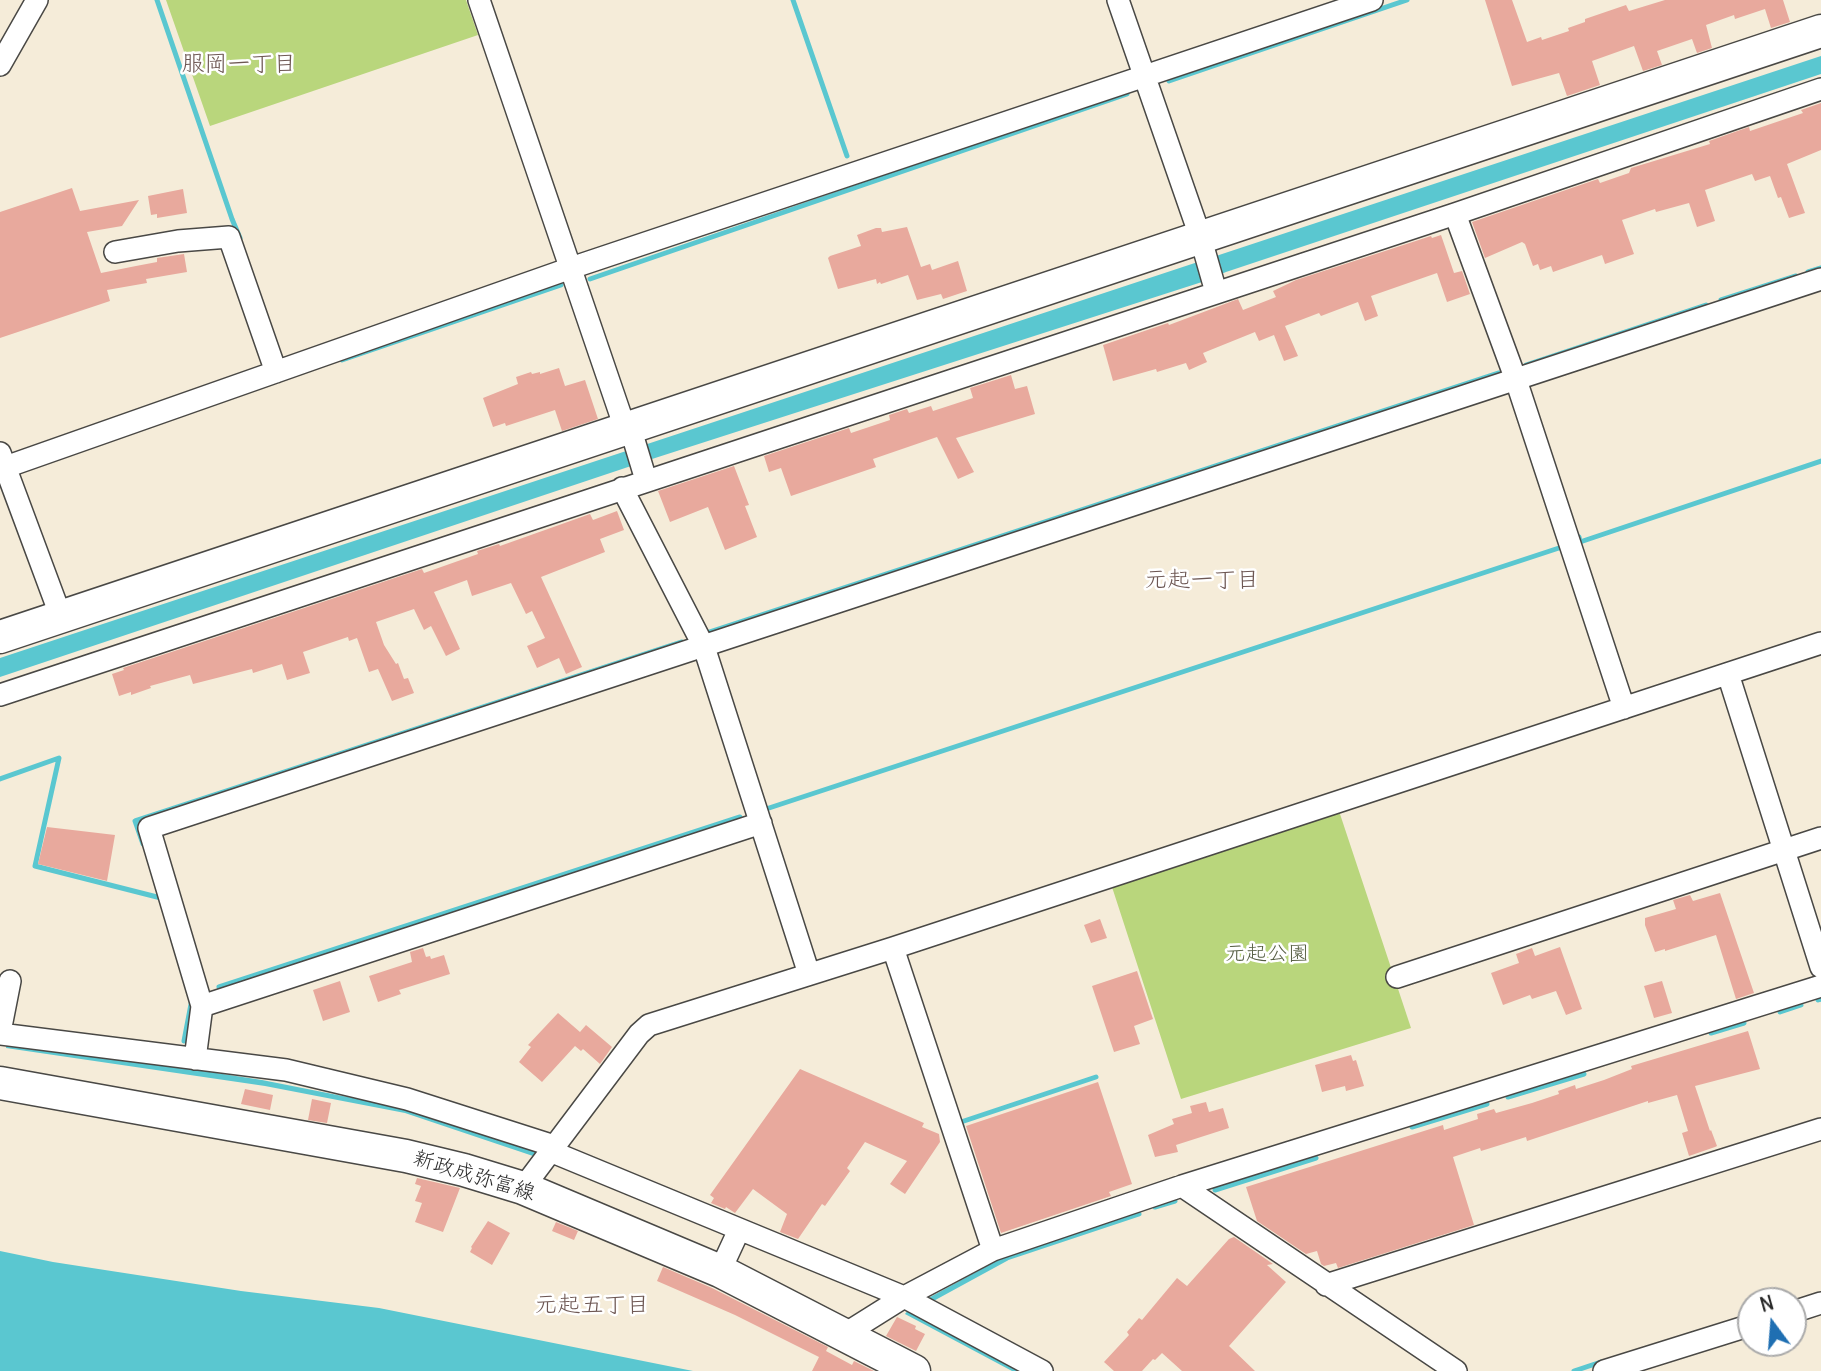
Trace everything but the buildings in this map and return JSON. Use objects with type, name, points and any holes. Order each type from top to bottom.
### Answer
[{"type":"street","points":[[0,65],[37,0]]},
{"type":"street","points":[[479,0],[645,476]]},
{"type":"street","points":[[1118,0],[1202,242],[1215,288]]},
{"type":"street","points":[[61,617],[2,463],[276,372],[571,268],[1372,0]]},
{"type":"street","points":[[0,637],[1202,242],[1821,31]]},
{"type":"street","points":[[0,695],[622,488],[645,476],[1215,288],[1455,214],[1821,89]]},
{"type":"street","points":[[1455,214],[1517,380],[1623,708]]},
{"type":"street","points":[[115,252],[178,241],[229,237],[276,372]]},
{"type":"street","points":[[195,1059],[202,1006],[149,828],[1821,279]]},
{"type":"street","points":[[622,488],[704,647],[809,974]]},
{"type":"street","points":[[523,1188],[639,1034],[649,1025],[893,948],[1821,643]]},
{"type":"street","points":[[1728,674],[1821,967]]},
{"type":"street","points":[[202,1006],[761,823]]},
{"type":"street","points":[[1397,977],[1821,838]]},
{"type":"street","points":[[893,948],[993,1250]]},
{"type":"street","points":[[10,981],[0,1033],[286,1070],[407,1099],[552,1148],[739,1230],[904,1297],[1041,1371]]},
{"type":"street","points":[[845,1334],[904,1297],[993,1250],[1182,1186],[1821,986]]},
{"type":"street","name":"新政成弥富線","points":[[0,1083],[406,1156],[523,1188],[720,1271],[914,1371]]},
{"type":"street","points":[[1326,1285],[1821,1129]]},
{"type":"street","points":[[1182,1186],[1456,1371]]},
{"type":"street","points":[[720,1271],[739,1230]]},
{"type":"street","points":[[1604,1371],[1737,1329]]},
{"type":"green space","points":[[166,0],[466,0],[478,35],[210,126]]},
{"type":"green space","name":"元起公園","points":[[1339,811],[1411,1028],[1181,1099],[1112,887]]},
{"type":"water","points":[[1821,56],[1821,74],[1202,282],[652,459],[0,677],[0,658]]},
{"type":"water","points":[[7,1041],[262,1080],[403,1108],[536,1151],[533,1156],[405,1113],[265,1086],[6,1048]]},
{"type":"water","points":[[0,1251],[53,1262],[241,1291],[379,1308],[693,1371],[0,1371]]},
{"type":"water","points":[[908,1310],[1024,1371],[1012,1371],[905,1314]]},
{"type":"waterway","points":[[157,0],[240,238]]},
{"type":"waterway","points":[[793,0],[847,156]]},
{"type":"waterway","points":[[1169,81],[1407,0]]},
{"type":"waterway","points":[[590,279],[1127,94]]},
{"type":"waterway","points":[[1808,272],[1821,268]]},
{"type":"waterway","points":[[1721,300],[1796,276]]},
{"type":"waterway","points":[[342,360],[561,285]]},
{"type":"waterway","points":[[1526,365],[1706,305]]},
{"type":"waterway","points":[[707,633],[1499,373]]},
{"type":"waterway","points":[[1579,537],[1580,542],[1821,461]]},
{"type":"waterway","points":[[766,809],[1562,547]]},
{"type":"waterway","points":[[143,844],[135,821],[682,642]]},
{"type":"waterway","points":[[0,779],[59,758],[35,866],[161,898]]},
{"type":"waterway","points":[[219,987],[740,817]]},
{"type":"waterway","points":[[184,1041],[192,999]]},
{"type":"waterway","points":[[1780,1012],[1801,1005]]},
{"type":"waterway","points":[[1711,1033],[1744,1023]]},
{"type":"waterway","points":[[1508,1097],[1584,1074]]},
{"type":"waterway","points":[[962,1126],[961,1122],[1096,1077]]},
{"type":"waterway","points":[[1412,1127],[1487,1104]]},
{"type":"waterway","points":[[1215,1190],[1316,1158]]},
{"type":"waterway","points":[[1155,1207],[1175,1201]]},
{"type":"waterway","points":[[930,1300],[1007,1258],[1139,1214]]},
{"type":"waterway","points":[[1574,1371],[1601,1362]]},
{"type":"district","name":"服岡一丁目","points":[[239,64]]},
{"type":"district","name":"元起一丁目","points":[[1202,580]]},
{"type":"district","name":"元起五丁目","points":[[592,1305]]}]
